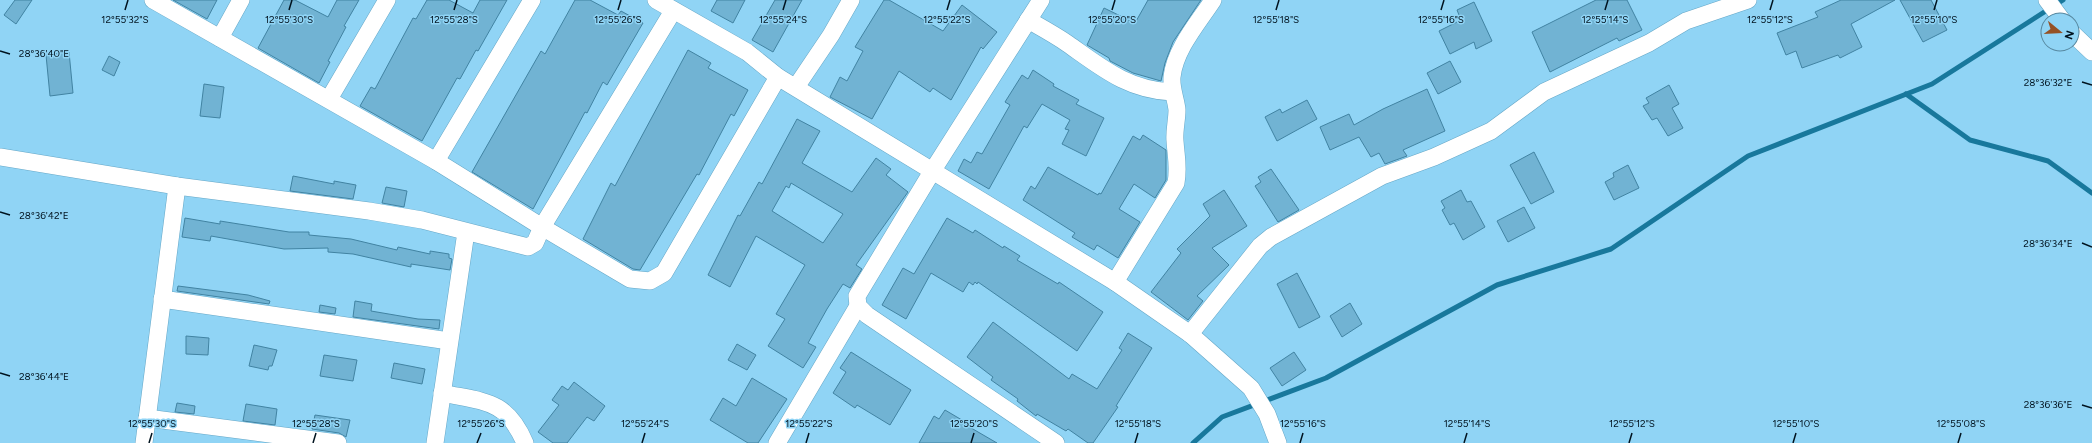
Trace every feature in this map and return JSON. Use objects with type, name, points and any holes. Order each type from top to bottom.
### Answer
[{"type":"street","points":[[153,0],[329,99],[630,279],[650,281],[664,273],[778,77]]},
{"type":"street","points":[[220,38],[241,0]]},
{"type":"street","points":[[329,99],[387,0]]},
{"type":"street","points":[[436,162],[532,0]]},
{"type":"street","points":[[656,0],[747,52],[778,77],[1115,282],[1190,334],[1251,388],[1267,414],[1278,443]]},
{"type":"street","points":[[796,87],[831,35],[851,0]]},
{"type":"street","points":[[777,443],[858,306],[857,296],[933,170],[1041,0]]},
{"type":"street","points":[[1115,282],[1176,183],[1179,167],[1175,140],[1177,109],[1172,92],[1172,76],[1176,59],[1213,0]]},
{"type":"street","points":[[1190,334],[1260,246],[1271,237],[1382,176],[1434,158],[1491,131],[1544,92],[1649,43],[1686,22],[1748,0]]},
{"type":"street","points":[[2047,0],[2056,12]]},
{"type":"street","points":[[0,157],[177,186],[369,211],[422,220],[528,247],[535,243],[542,227],[673,11]]},
{"type":"street","points":[[1028,20],[1066,43],[1103,70],[1134,86],[1152,91],[1172,92]]},
{"type":"street","points":[[2080,41],[2092,52]]},
{"type":"street","points":[[144,443],[177,186]]},
{"type":"street","points":[[435,443],[466,232]]},
{"type":"street","points":[[162,299],[450,341]]},
{"type":"street","points":[[858,306],[867,315],[1056,443]]},
{"type":"street","points":[[442,393],[490,404],[504,412],[517,425],[525,443]]},
{"type":"street","points":[[147,418],[338,443]]},
{"type":"building","points":[[15,0],[32,0],[16,24],[4,15]]},
{"type":"building","points":[[173,0],[217,0],[207,19]]},
{"type":"building","points":[[284,0],[295,0],[328,17],[337,0],[359,0],[344,26],[346,27],[328,61],[330,62],[319,83],[258,48]]},
{"type":"building","points":[[427,0],[449,0],[473,13],[480,0],[507,0],[478,51],[476,50],[460,79],[457,78],[422,141],[360,106],[371,87],[375,89],[413,18],[416,19]]},
{"type":"building","points":[[575,0],[590,0],[618,15],[621,11],[643,23],[607,85],[603,82],[587,113],[585,112],[533,209],[472,172],[541,51],[545,54]]},
{"type":"building","points":[[717,0],[745,0],[733,23],[711,11]]},
{"type":"building","points":[[775,0],[802,0],[773,52],[752,40]]},
{"type":"building","points":[[884,0],[889,0],[943,31],[962,5],[997,32],[983,49],[981,47],[951,100],[933,88],[930,92],[899,71],[872,119],[830,97],[840,77],[847,81],[863,51],[855,47]]},
{"type":"building","points":[[1148,0],[1201,0],[1173,42],[1165,63],[1161,81],[1133,73],[1110,61],[1109,58],[1087,45],[1104,8],[1135,23]]},
{"type":"building","points":[[1596,0],[1627,0],[1642,30],[1619,41],[1617,38],[1550,72],[1532,32]]},
{"type":"building","points":[[1841,0],[1895,0],[1851,24],[1862,47],[1840,58],[1838,55],[1802,68],[1796,51],[1786,55],[1777,33],[1818,17],[1815,12]]},
{"type":"building","points":[[1900,0],[1931,0],[1947,30],[1923,42]]},
{"type":"building","points":[[1474,2],[1492,41],[1476,49],[1474,42],[1450,54],[1439,31],[1461,20],[1457,10]]},
{"type":"building","points":[[688,50],[711,63],[708,68],[748,90],[734,116],[731,114],[699,175],[697,174],[640,270],[633,269],[583,239],[611,183],[615,186]]},
{"type":"building","points":[[69,52],[73,93],[50,96],[46,55]]},
{"type":"building","points":[[109,56],[120,62],[114,76],[102,70]]},
{"type":"building","points":[[1450,61],[1461,82],[1438,94],[1427,73]]},
{"type":"building","points":[[1033,70],[1054,84],[1053,86],[1079,100],[1076,104],[1104,118],[1086,156],[1062,144],[1069,130],[1065,129],[1070,120],[1042,104],[1027,128],[1024,126],[989,189],[958,171],[964,159],[971,163],[977,152],[982,154],[1010,105],[1005,102],[1022,75],[1028,79]]},
{"type":"building","points":[[204,84],[224,87],[220,118],[200,116]]},
{"type":"building","points":[[1669,85],[1679,104],[1672,108],[1683,128],[1668,136],[1657,118],[1652,120],[1643,106],[1649,103],[1646,98]]},
{"type":"building","points":[[1427,89],[1445,131],[1403,150],[1407,156],[1385,164],[1379,153],[1371,157],[1359,137],[1330,150],[1320,127],[1349,114],[1354,125],[1383,109]]},
{"type":"building","points":[[1307,100],[1317,119],[1277,141],[1265,117],[1280,109],[1282,113]]},
{"type":"building","points":[[797,119],[820,131],[802,163],[852,192],[876,158],[891,169],[886,175],[908,192],[856,265],[862,269],[850,288],[843,284],[827,309],[808,343],[816,347],[803,368],[768,346],[785,319],[776,314],[805,265],[756,236],[730,287],[708,275],[738,215],[740,216],[759,182],[762,184]],"holes":[[[791,183],[843,214],[823,243],[772,211],[786,186],[789,188]]]},
{"type":"building","points":[[1143,135],[1166,150],[1166,180],[1155,198],[1134,184],[1119,209],[1140,222],[1118,258],[1097,245],[1094,250],[1072,237],[1075,233],[1023,200],[1031,186],[1035,189],[1048,167],[1098,195],[1099,193],[1101,194],[1133,136],[1140,140]]},
{"type":"building","points":[[1534,152],[1554,192],[1531,204],[1510,165]]},
{"type":"building","points":[[1628,165],[1639,188],[1614,200],[1605,182],[1614,177],[1613,173]]},
{"type":"building","points":[[1271,169],[1299,210],[1278,222],[1255,186],[1261,182],[1258,177]]},
{"type":"building","points":[[293,176],[334,184],[334,181],[356,185],[353,199],[290,191]]},
{"type":"building","points":[[386,187],[407,191],[404,207],[382,203]]},
{"type":"building","points":[[1224,190],[1247,226],[1212,248],[1229,265],[1197,296],[1203,301],[1188,320],[1151,292],[1181,253],[1177,249],[1210,216],[1203,204]]},
{"type":"building","points":[[1461,190],[1467,202],[1471,201],[1485,227],[1463,240],[1454,223],[1450,225],[1442,210],[1445,208],[1441,201]]},
{"type":"building","points":[[1524,207],[1535,228],[1508,242],[1497,221]]},
{"type":"building","points":[[185,218],[220,224],[220,221],[289,232],[309,232],[309,235],[351,239],[397,250],[398,247],[430,254],[430,251],[449,254],[449,258],[452,259],[450,270],[411,264],[411,267],[353,254],[328,252],[328,248],[284,249],[211,236],[210,241],[182,237]]},
{"type":"building","points":[[947,218],[973,233],[975,230],[1003,248],[1004,246],[1020,256],[1017,260],[1058,284],[1059,282],[1103,312],[1077,351],[978,282],[977,284],[975,282],[973,285],[969,282],[963,292],[931,273],[906,319],[882,305],[903,268],[914,274]]},
{"type":"building","points":[[1297,273],[1320,317],[1299,328],[1277,284]]},
{"type":"building","points":[[178,286],[248,295],[270,301],[269,304],[177,291]]},
{"type":"building","points":[[355,301],[372,304],[371,311],[418,319],[440,320],[439,329],[353,317]]},
{"type":"building","points":[[1350,303],[1362,324],[1342,337],[1330,316]]},
{"type":"building","points":[[320,305],[336,308],[335,314],[319,312]]},
{"type":"building","points":[[993,322],[1069,379],[1072,374],[1097,389],[1122,350],[1119,348],[1128,333],[1152,348],[1116,406],[1118,407],[1093,443],[1088,443],[1068,429],[1066,431],[1037,414],[1036,416],[1017,401],[1018,399],[991,380],[993,377],[967,357]]},
{"type":"building","points":[[186,336],[209,338],[208,355],[186,354]]},
{"type":"building","points":[[737,344],[756,355],[747,370],[728,360]]},
{"type":"building","points":[[254,345],[277,350],[272,366],[269,366],[268,370],[249,366]]},
{"type":"building","points":[[851,352],[911,390],[890,425],[857,405],[855,408],[833,393],[846,372],[840,368]]},
{"type":"building","points":[[1294,352],[1306,370],[1282,386],[1270,368]]},
{"type":"building","points":[[324,355],[357,360],[353,381],[320,376]]},
{"type":"building","points":[[394,363],[425,369],[422,384],[391,378]]},
{"type":"building","points":[[752,378],[787,399],[758,443],[748,443],[710,420],[723,398],[736,406]]},
{"type":"building","points":[[574,382],[605,406],[594,421],[587,417],[567,443],[553,443],[538,432],[559,405],[552,400],[562,386],[568,390]]},
{"type":"building","points":[[177,403],[195,406],[194,414],[175,412]]},
{"type":"building","points":[[246,404],[277,409],[275,425],[243,421]]},
{"type":"building","points":[[945,410],[967,423],[966,425],[997,443],[919,443],[934,416],[939,419]]},
{"type":"building","points":[[315,415],[350,420],[346,437],[339,433],[312,429]]},
{"type":"waterway","points":[[1193,443],[1222,417],[1326,378],[1497,285],[1611,249],[1748,156],[1932,84],[2063,0]]},
{"type":"waterway","points":[[1906,94],[1970,140],[2048,161],[2092,193]]}]
